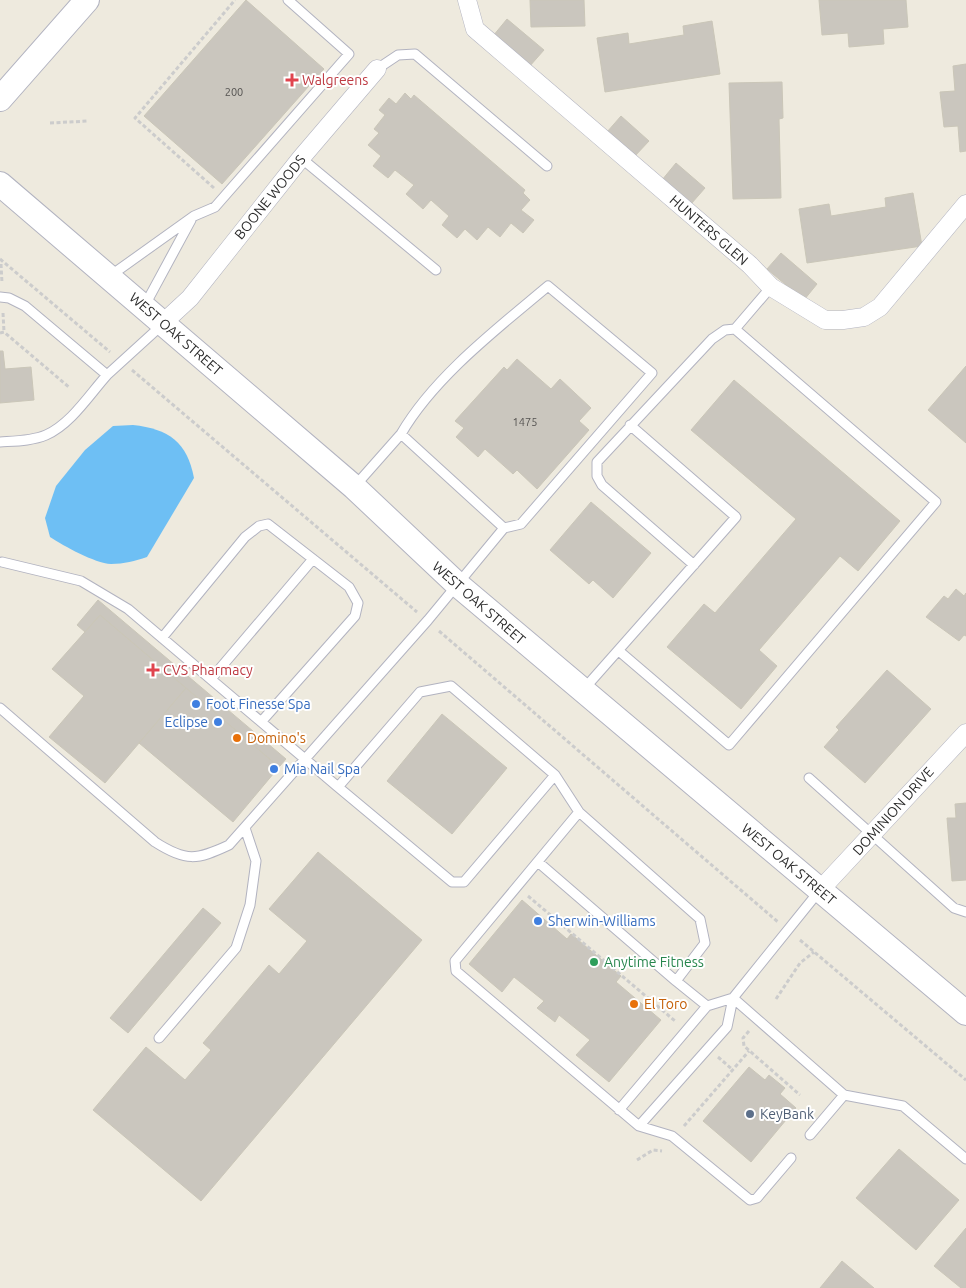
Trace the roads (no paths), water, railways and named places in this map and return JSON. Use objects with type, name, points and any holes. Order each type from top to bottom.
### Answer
[{"type":"main road","points":[[0,99],[87,0]]},
{"type":"main road","name":"WEST OAK STREET","points":[[0,184],[354,487],[458,585],[582,692],[966,1013]]},
{"type":"street","name":"HUNTERS GLEN","points":[[467,0],[475,30],[750,265],[771,287],[825,320],[864,317],[880,307],[966,204]]},
{"type":"street","name":"BOONE WOODS","points":[[163,323],[190,298],[301,158],[377,69]]},
{"type":"street","name":"DOMINION DRIVE","points":[[820,890],[966,733]]},
{"type":"lane","points":[[110,277],[194,216],[215,206],[349,54],[288,0]]},
{"type":"lane","points":[[377,69],[398,55],[415,54],[547,166]]},
{"type":"lane","points":[[301,158],[436,270]]},
{"type":"lane","points":[[144,308],[194,216]]},
{"type":"lane","points":[[0,708],[155,842],[174,854],[203,857],[230,845],[428,620],[504,528],[521,524],[652,373],[548,286],[484,339],[415,409],[401,434],[354,487]]},
{"type":"lane","points":[[735,330],[771,287]]},
{"type":"lane","points":[[0,297],[10,298],[25,306],[106,375]]},
{"type":"lane","points":[[0,442],[24,441],[46,435],[76,410],[106,375],[163,323]]},
{"type":"lane","points":[[619,651],[729,745],[936,502],[735,330],[725,330],[712,339],[597,462],[597,476],[602,485],[694,565]]},
{"type":"lane","points":[[582,692],[736,517],[630,425]]},
{"type":"lane","points":[[401,434],[504,528]]},
{"type":"lane","points":[[162,638],[245,537],[259,526],[268,524],[348,587],[358,603],[355,616],[261,722]]},
{"type":"lane","points":[[211,680],[313,559]]},
{"type":"lane","points":[[1,561],[81,582],[128,609],[452,882],[464,882],[554,776]]},
{"type":"lane","points":[[338,787],[420,692],[451,686],[554,776],[580,812],[700,919],[705,944],[676,981]]},
{"type":"lane","points":[[809,778],[954,908],[966,912]]},
{"type":"lane","points":[[580,812],[455,961],[456,971],[639,1126],[672,1136],[750,1200],[757,1198],[791,1158]]},
{"type":"lane","points":[[159,1038],[236,948],[250,905],[256,861],[245,828]]},
{"type":"lane","points":[[538,862],[707,1006]]},
{"type":"lane","points":[[639,1126],[727,1026],[733,998],[820,890]]},
{"type":"lane","points":[[619,1110],[707,1006],[733,998]]},
{"type":"lane","points":[[733,998],[844,1094],[903,1106],[966,1158]]},
{"type":"lane","points":[[810,1135],[844,1094]]},
{"type":"water","points":[[133,425],[157,430],[166,434],[181,446],[187,455],[194,478],[147,557],[120,563],[104,563],[79,554],[50,537],[45,518],[56,486],[85,450],[113,426]]},
{"type":"place","name":"Walgreens","points":[[292,80]]},
{"type":"place","name":"CVS Pharmacy","points":[[153,670]]},
{"type":"place","name":"Foot Finesse Spa","points":[[196,704]]},
{"type":"place","name":"Eclipse","points":[[218,722]]},
{"type":"place","name":"Domino's","points":[[237,738]]},
{"type":"place","name":"Mia Nail Spa","points":[[274,769]]},
{"type":"place","name":"Sherwin-Williams","points":[[538,921]]},
{"type":"place","name":"Anytime Fitness","points":[[594,962]]},
{"type":"place","name":"El Toro","points":[[634,1004]]},
{"type":"place","name":"KeyBank","points":[[750,1114]]}]
